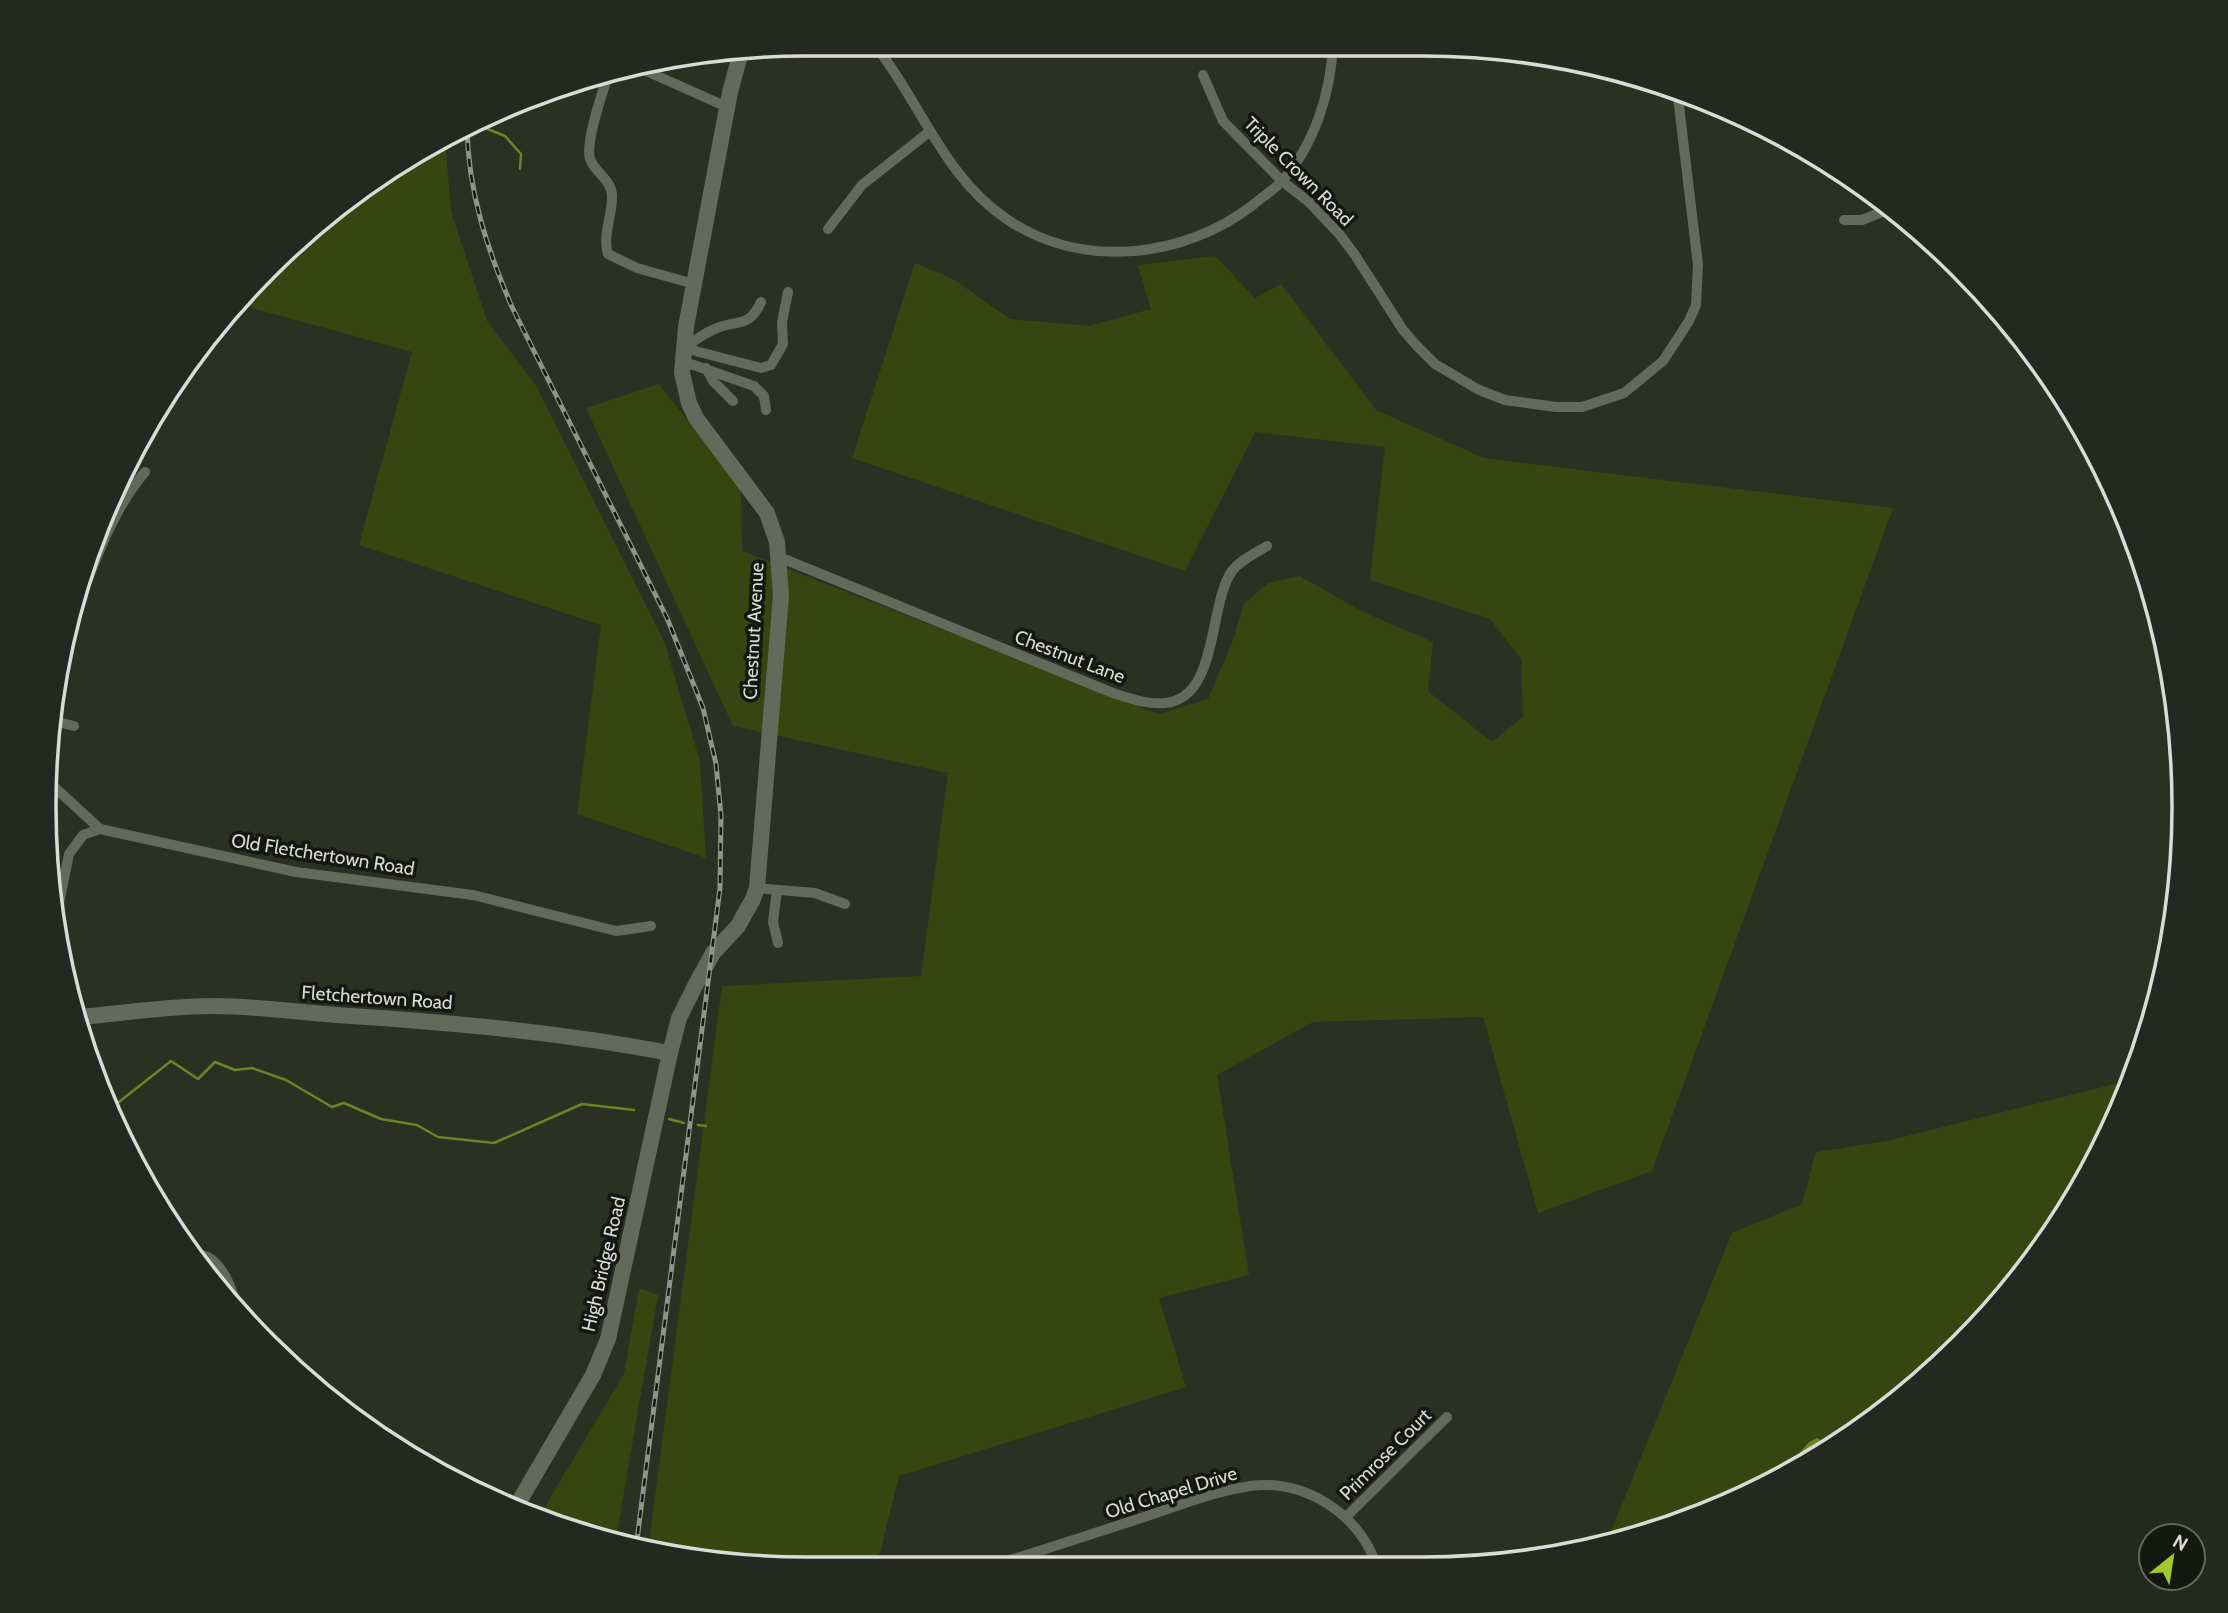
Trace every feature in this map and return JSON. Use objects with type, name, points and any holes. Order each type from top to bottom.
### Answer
[{"type":"street","points":[[883,56],[898,76],[929,132],[963,180],[978,196],[1010,221],[1051,241],[1096,251],[1141,251],[1194,238],[1242,213],[1282,181],[1309,138],[1321,112],[1332,56]]},
{"type":"street","name":"Chestnut Avenue","points":[[670,1054],[680,1018],[696,984],[713,953],[738,926],[757,888],[780,595],[775,530],[766,513],[696,418],[685,387],[683,355],[694,284],[727,107],[739,59]]},
{"type":"street","points":[[650,73],[727,107]]},
{"type":"street","name":"Triple Crown Road","points":[[1203,75],[1223,121],[1340,235],[1403,330],[1435,364],[1479,390],[1505,400],[1533,405],[1582,407],[1610,400],[1624,393],[1650,373],[1676,342],[1696,306],[1698,265],[1679,102]]},
{"type":"street","points":[[606,84],[588,152],[593,165],[611,187],[605,246],[608,254],[636,268],[694,284]]},
{"type":"street","points":[[828,229],[862,185],[929,132]]},
{"type":"street","points":[[1844,220],[1862,220],[1880,213]]},
{"type":"street","points":[[683,355],[761,368],[771,365],[783,344],[782,322],[788,292]]},
{"type":"street","points":[[683,355],[716,328],[748,321],[761,302]]},
{"type":"street","points":[[683,355],[706,368],[754,386],[764,396],[766,410]]},
{"type":"street","points":[[706,368],[713,381],[733,401]]},
{"type":"street","points":[[106,538],[132,487],[145,472]]},
{"type":"street","name":"Chestnut Lane","points":[[779,557],[1113,693],[1168,703],[1193,686],[1207,663],[1219,601],[1232,571],[1267,546]]},
{"type":"street","points":[[61,723],[74,726]]},
{"type":"street","points":[[57,789],[100,829],[83,835],[69,854],[61,893]]},
{"type":"street","name":"Old Fletchertown Road","points":[[100,829],[296,872],[473,895],[616,931],[651,926]]},
{"type":"street","points":[[757,888],[815,893],[845,904]]},
{"type":"street","points":[[777,890],[774,922],[778,943]]},
{"type":"street","name":"Fletchertown Road","points":[[87,1016],[211,1006],[244,1007],[531,1031],[593,1038],[670,1054]]},
{"type":"street","name":"High Bridge Road","points":[[520,1500],[593,1375],[608,1339],[670,1054]]},
{"type":"street","points":[[207,1257],[221,1270],[230,1286]]},
{"type":"street","name":"Primrose Court","points":[[1347,1516],[1447,1417]]},
{"type":"street","name":"Old Chapel Drive","points":[[1018,1557],[1213,1495],[1250,1486],[1275,1486],[1327,1503],[1347,1516],[1364,1538],[1373,1557]]},
{"type":"shaded area","points":[[446,149],[451,211],[487,321],[536,386],[664,641],[700,761],[706,858],[577,814],[601,625],[359,545],[412,352],[247,307],[312,242],[350,211],[390,182]]},
{"type":"shaded area","points":[[1215,256],[1255,298],[1281,284],[1376,410],[1484,458],[1893,508],[1652,1171],[1538,1213],[1483,1017],[1313,1022],[1217,1075],[1249,1275],[1159,1298],[1186,1387],[899,1476],[880,1553],[875,1557],[757,1555],[709,1551],[649,1540],[722,986],[921,976],[948,773],[733,726],[586,408],[659,384],[741,489],[742,551],[1158,714],[1208,699],[1232,643],[1244,604],[1268,583],[1300,576],[1361,611],[1433,642],[1428,691],[1492,742],[1523,717],[1521,659],[1490,619],[1370,580],[1385,447],[1255,432],[1185,571],[852,458],[915,263],[953,279],[1010,319],[1089,326],[1151,309],[1138,265]]},
{"type":"shaded area","points":[[2119,1083],[2095,1138],[2046,1223],[1986,1301],[1916,1371],[1838,1431],[1753,1480],[1663,1517],[1611,1532],[1732,1233],[1802,1204],[1816,1152],[1887,1141]]},
{"type":"shaded area","points":[[639,1288],[658,1295],[617,1532],[544,1509],[624,1374]]},
{"type":"shaded area","points":[[1817,1438],[1822,1441],[1797,1456],[1809,1442]]},
{"type":"waterway","points":[[486,128],[505,136],[521,154],[520,169]]},
{"type":"waterway","points":[[117,1103],[171,1061],[198,1079],[215,1062],[235,1070],[252,1068],[286,1080],[332,1107],[344,1103],[381,1119],[417,1125],[438,1137],[494,1143],[582,1104],[634,1110]]},
{"type":"waterway","points":[[669,1119],[684,1123]]},
{"type":"waterway","points":[[698,1125],[706,1126]]},
{"type":"railway","points":[[467,137],[480,219],[503,285],[667,618],[703,708],[716,764],[721,816],[720,888],[637,1537]]}]
